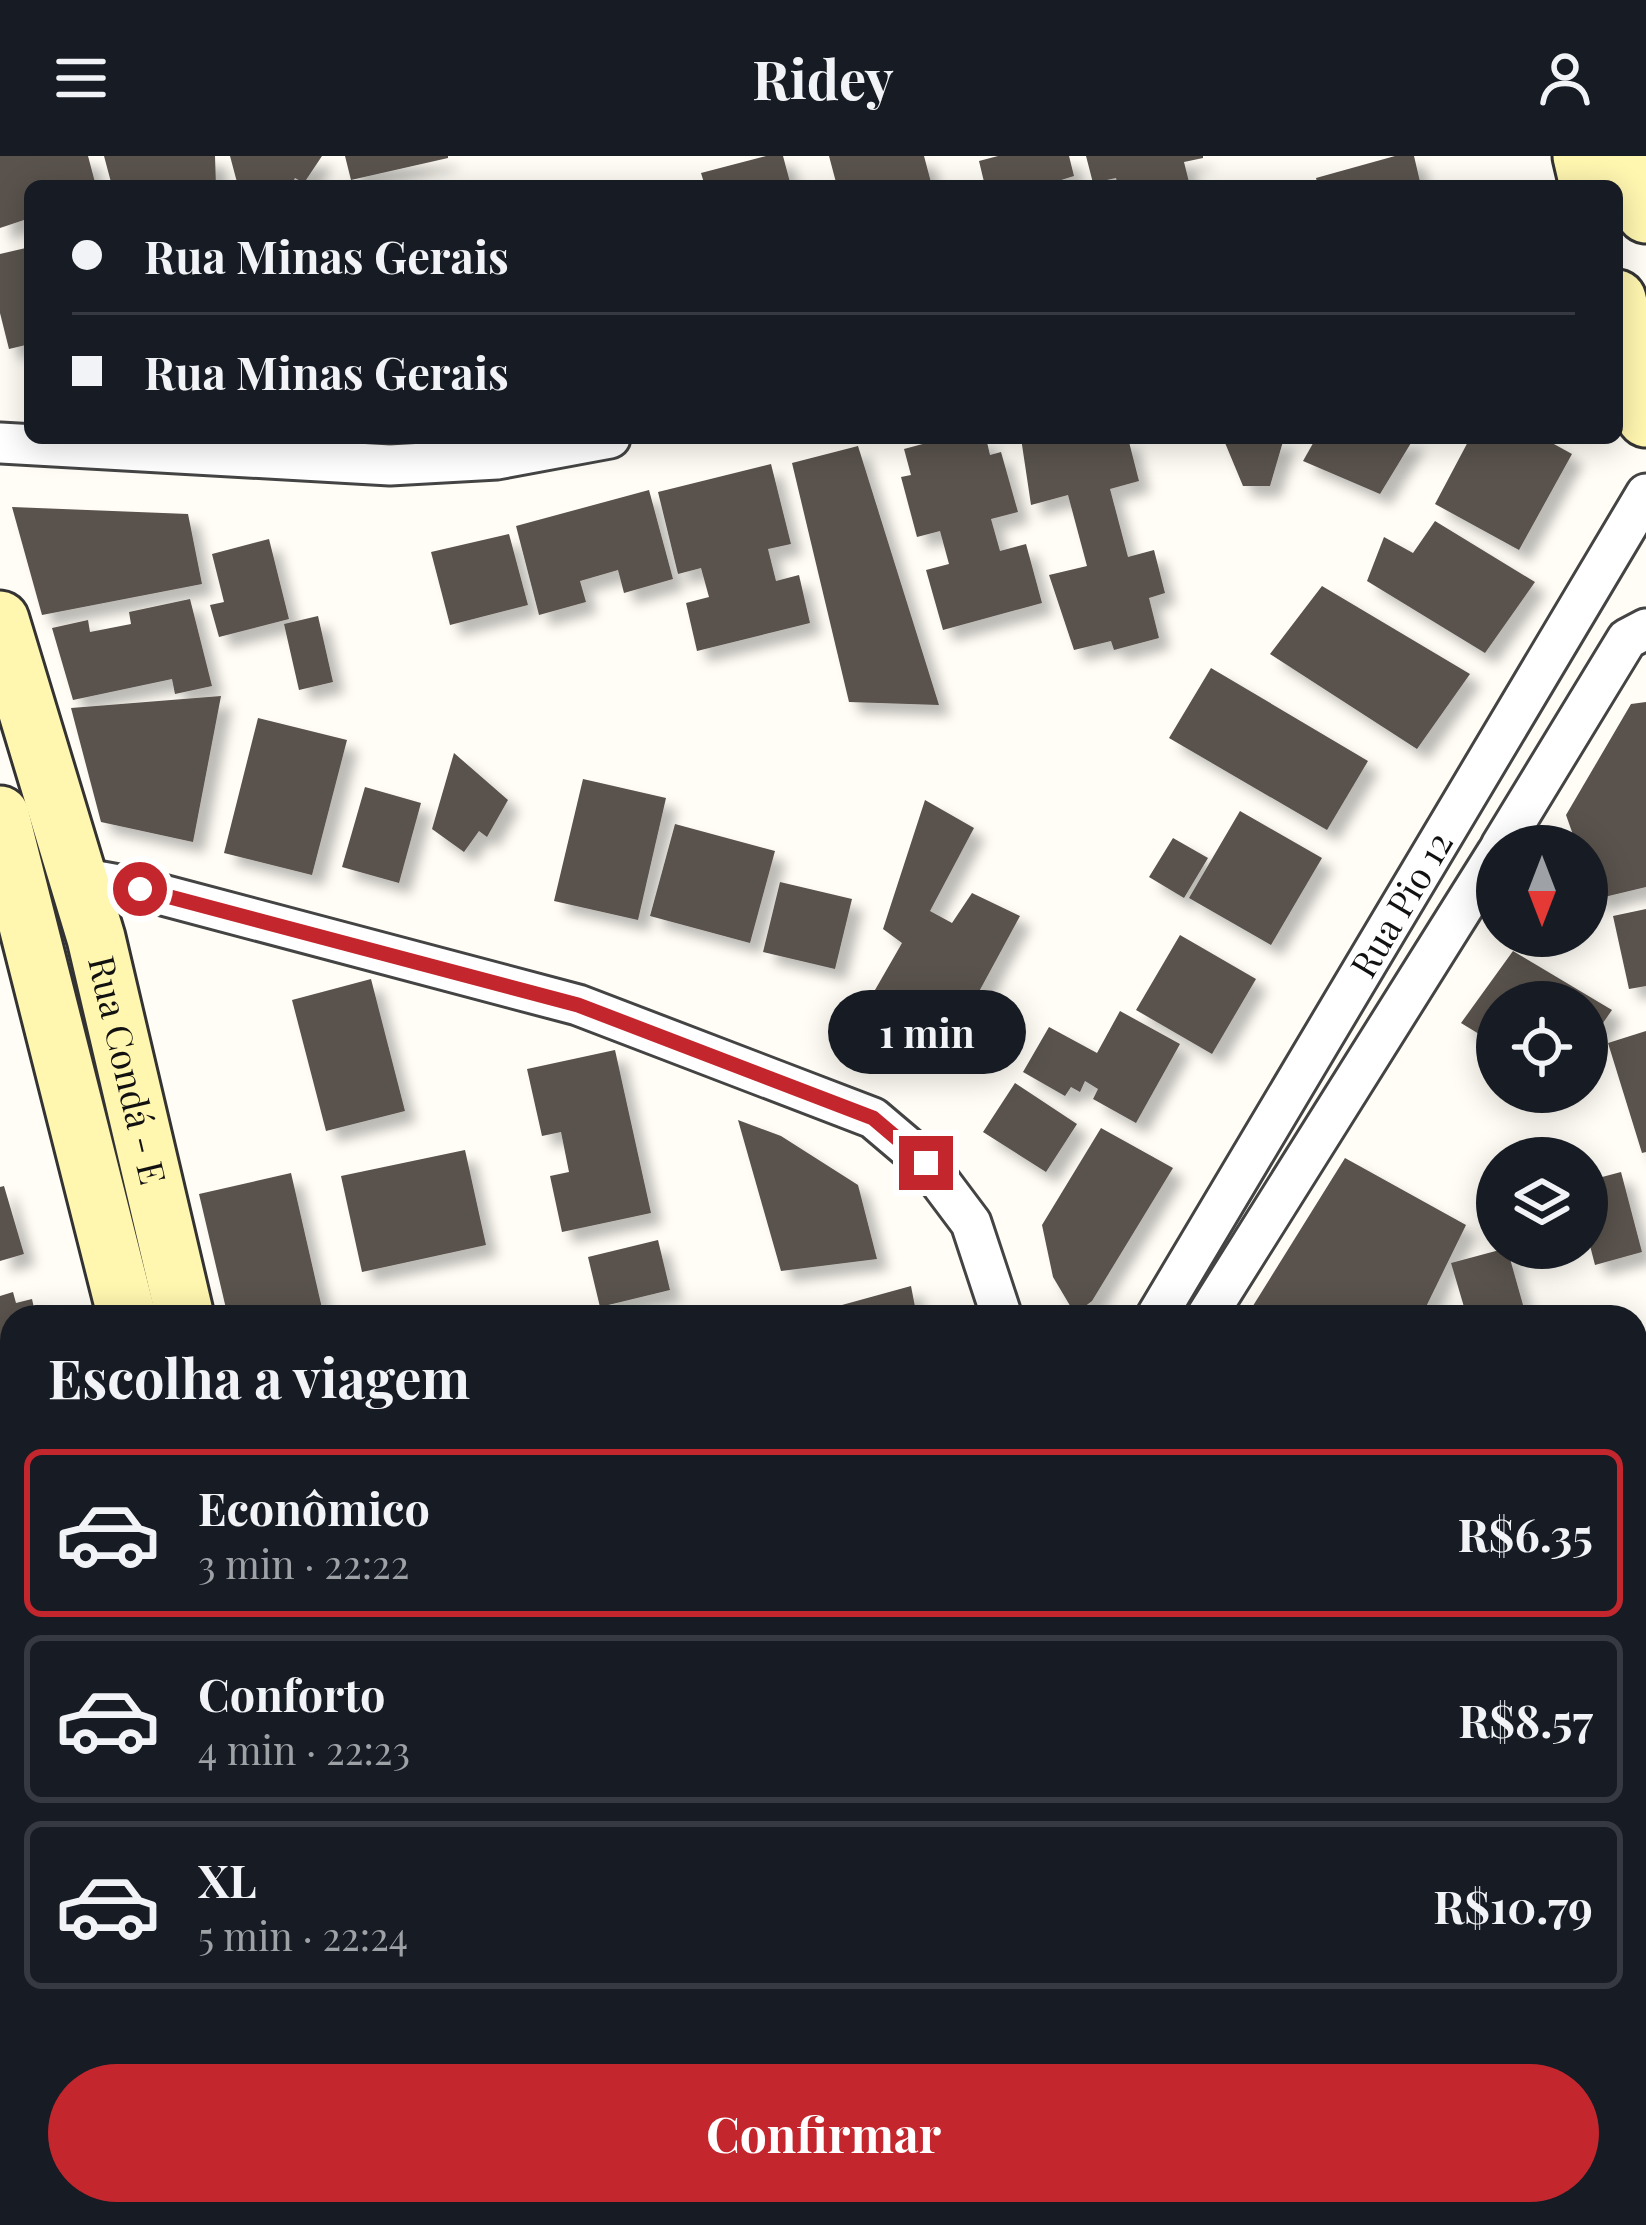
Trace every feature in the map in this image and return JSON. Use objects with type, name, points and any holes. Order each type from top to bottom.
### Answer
[{"type":"street","points":[[1631,156],[1646,214]]},
{"type":"street","points":[[1623,333],[1634,396]]},
{"type":"street","points":[[0,443],[391,464],[496,459],[577,444]]},
{"type":"street","name":"Rua Pio 12","points":[[1163,1305],[1646,494]]},
{"type":"street","name":"Rua Condá - E","points":[[0,620],[80,878],[182,1305]]},
{"type":"street","name":"Rua Pio 12","points":[[1514,825],[1627,639],[1646,629]]},
{"type":"street","name":"Rua Condá - E","points":[[0,815],[10,895],[124,1305]]},
{"type":"street","points":[[1426,864],[1473,892]]},
{"type":"street","points":[[80,878],[140,889],[578,1005],[873,1118],[926,1163],[971,1223],[998,1305]]},
{"type":"street","name":"Rua Pio 12","points":[[1214,1305],[1476,887]]},
{"type":"building","points":[[0,156],[88,156],[94,180],[24,180],[24,220],[0,228]]},
{"type":"building","points":[[104,156],[215,156],[216,180],[110,180]]},
{"type":"building","points":[[230,156],[322,156],[306,180],[236,180]]},
{"type":"building","points":[[345,156],[448,156],[448,158],[351,180]]},
{"type":"building","points":[[783,156],[789,180],[703,180],[701,173]]},
{"type":"building","points":[[829,156],[924,156],[930,180],[835,180]]},
{"type":"building","points":[[998,156],[1069,156],[1074,176],[984,180],[979,161]]},
{"type":"building","points":[[1086,156],[1203,156],[1184,162],[1188,180],[1092,180]]},
{"type":"building","points":[[1395,156],[1414,156],[1420,180],[1316,180]]},
{"type":"building","points":[[24,248],[24,345],[9,349],[0,313],[0,254]]},
{"type":"building","points":[[923,444],[987,444],[990,455],[1001,452],[1018,512],[991,519],[1000,551],[1026,544],[1042,603],[943,630],[926,570],[949,564],[940,531],[917,537],[901,477],[911,475],[904,449]]},
{"type":"building","points":[[1022,444],[1130,444],[1139,481],[1110,489],[1128,557],[1154,550],[1165,593],[1149,598],[1159,638],[1114,650],[1111,641],[1074,650],[1049,575],[1087,566],[1068,495],[1031,505]]},
{"type":"building","points":[[1226,444],[1282,444],[1270,486],[1243,486]]},
{"type":"building","points":[[1313,444],[1410,444],[1380,494],[1303,461]]},
{"type":"building","points":[[1467,444],[1554,444],[1572,454],[1519,550],[1435,504]]},
{"type":"building","points":[[858,446],[939,705],[849,702],[792,463]]},
{"type":"building","points":[[771,464],[791,544],[768,549],[776,581],[799,575],[810,623],[697,651],[686,603],[709,597],[701,568],[678,574],[658,492]]},
{"type":"building","points":[[649,490],[673,579],[624,593],[618,570],[580,581],[586,602],[539,615],[516,526]]},
{"type":"building","points":[[12,507],[188,514],[202,584],[42,615]]},
{"type":"building","points":[[1435,521],[1535,582],[1485,653],[1367,581],[1384,537],[1413,553]]},
{"type":"building","points":[[509,534],[528,605],[450,625],[431,552]]},
{"type":"building","points":[[269,539],[289,619],[219,637],[210,605],[224,602],[212,554]]},
{"type":"building","points":[[1322,586],[1470,674],[1417,749],[1270,654]]},
{"type":"building","points":[[190,599],[212,686],[175,694],[172,679],[73,700],[52,628],[88,620],[90,632],[131,624],[129,612]]},
{"type":"building","points":[[318,616],[333,682],[299,690],[284,624]]},
{"type":"building","points":[[1211,668],[1368,761],[1327,830],[1169,738]]},
{"type":"building","points":[[221,696],[193,842],[101,822],[71,708]]},
{"type":"building","points":[[1646,702],[1646,887],[1608,896],[1608,825],[1570,825],[1566,815],[1631,704]]},
{"type":"building","points":[[258,718],[347,740],[312,875],[224,853]]},
{"type":"building","points":[[454,753],[508,800],[487,837],[479,831],[464,852],[432,829]]},
{"type":"building","points":[[583,779],[666,798],[638,920],[554,901]]},
{"type":"building","points":[[365,787],[421,803],[399,883],[342,867]]},
{"type":"building","points":[[925,800],[974,828],[930,911],[952,923],[972,893],[1020,916],[962,1023],[922,1040],[883,1018],[875,990],[902,943],[883,929]]},
{"type":"building","points":[[1240,811],[1322,858],[1271,945],[1189,898]]},
{"type":"building","points":[[675,824],[775,851],[750,943],[650,916]]},
{"type":"building","points":[[1173,838],[1208,858],[1184,898],[1149,877]]},
{"type":"building","points":[[780,882],[852,899],[835,969],[763,952]]},
{"type":"building","points":[[1646,909],[1646,986],[1629,989],[1613,916]]},
{"type":"building","points":[[1180,935],[1256,979],[1212,1054],[1136,1010]]},
{"type":"building","points":[[1509,957],[1523,957],[1563,981],[1491,981]]},
{"type":"building","points":[[371,979],[405,1111],[326,1131],[292,1000]]},
{"type":"building","points":[[1476,1002],[1476,1032],[1461,1023]]},
{"type":"building","points":[[1120,1011],[1180,1044],[1136,1123],[1093,1099],[1098,1089],[1085,1081],[1080,1092],[1071,1087],[1065,1096],[1023,1072],[1049,1027],[1097,1053]]},
{"type":"building","points":[[1646,1031],[1646,1152],[1642,1153],[1608,1043]]},
{"type":"building","points":[[615,1050],[651,1213],[562,1232],[550,1176],[569,1172],[561,1132],[542,1136],[527,1069]]},
{"type":"building","points":[[1015,1083],[1077,1124],[1046,1172],[983,1132]]},
{"type":"building","points":[[738,1120],[781,1136],[858,1185],[877,1259],[781,1271]]},
{"type":"building","points":[[1101,1128],[1173,1168],[1087,1305],[1070,1305],[1053,1277],[1042,1225]]},
{"type":"building","points":[[465,1150],[486,1245],[362,1272],[341,1176]]},
{"type":"building","points":[[1345,1158],[1466,1225],[1427,1305],[1253,1305]]},
{"type":"building","points":[[1621,1172],[1642,1252],[1608,1261],[1608,1175]]},
{"type":"building","points":[[291,1173],[321,1305],[225,1305],[199,1194]]},
{"type":"building","points":[[4,1186],[24,1254],[0,1261],[0,1187]]},
{"type":"building","points":[[658,1240],[670,1290],[600,1305],[588,1257]]},
{"type":"building","points":[[1476,1256],[1476,1269],[1513,1269],[1523,1305],[1463,1305],[1451,1263]]},
{"type":"building","points":[[911,1286],[915,1305],[842,1305]]},
{"type":"building","points":[[13,1292],[16,1303],[32,1299],[33,1305],[0,1305],[0,1296]]},
{"type":"route","points":[[140,889],[578,1005],[873,1118],[926,1163]]}]
